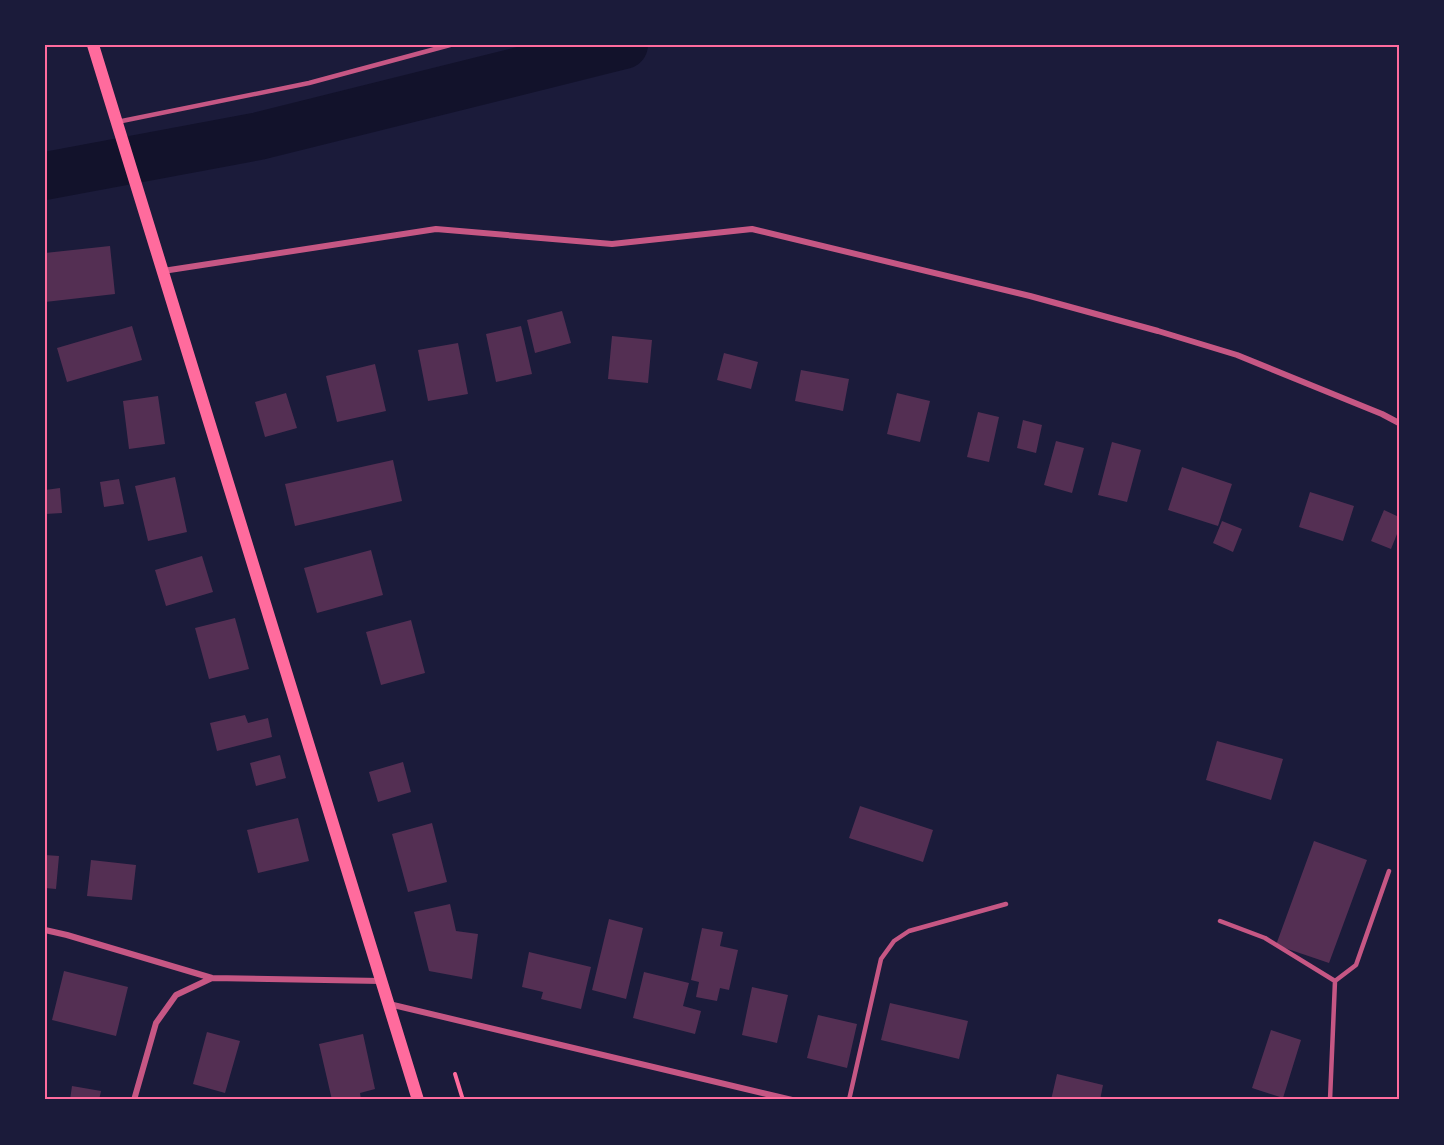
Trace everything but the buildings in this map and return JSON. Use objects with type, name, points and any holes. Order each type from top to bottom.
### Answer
[{"type":"main road","points":[[93,45],[418,1100]]},
{"type":"street","points":[[163,271],[436,229],[612,244],[752,230],[1030,296],[1158,331],[1238,355],[1383,414],[1399,423]]},
{"type":"street","points":[[45,930],[212,978],[381,981]]},
{"type":"street","points":[[134,1100],[156,1023],[176,995],[212,978]]},
{"type":"street","points":[[388,1004],[792,1100]]},
{"type":"lane","points":[[117,122],[309,83],[450,45]]},
{"type":"lane","points":[[1335,981],[1356,965],[1389,871]]},
{"type":"lane","points":[[849,1100],[881,959],[894,941],[909,931],[1006,904]]},
{"type":"lane","points":[[1220,921],[1265,938],[1335,981]]},
{"type":"lane","points":[[1330,1100],[1335,981]]},
{"type":"path","points":[[455,1074],[463,1100]]},
{"type":"waterway","points":[[45,176],[259,136],[624,45]]}]
